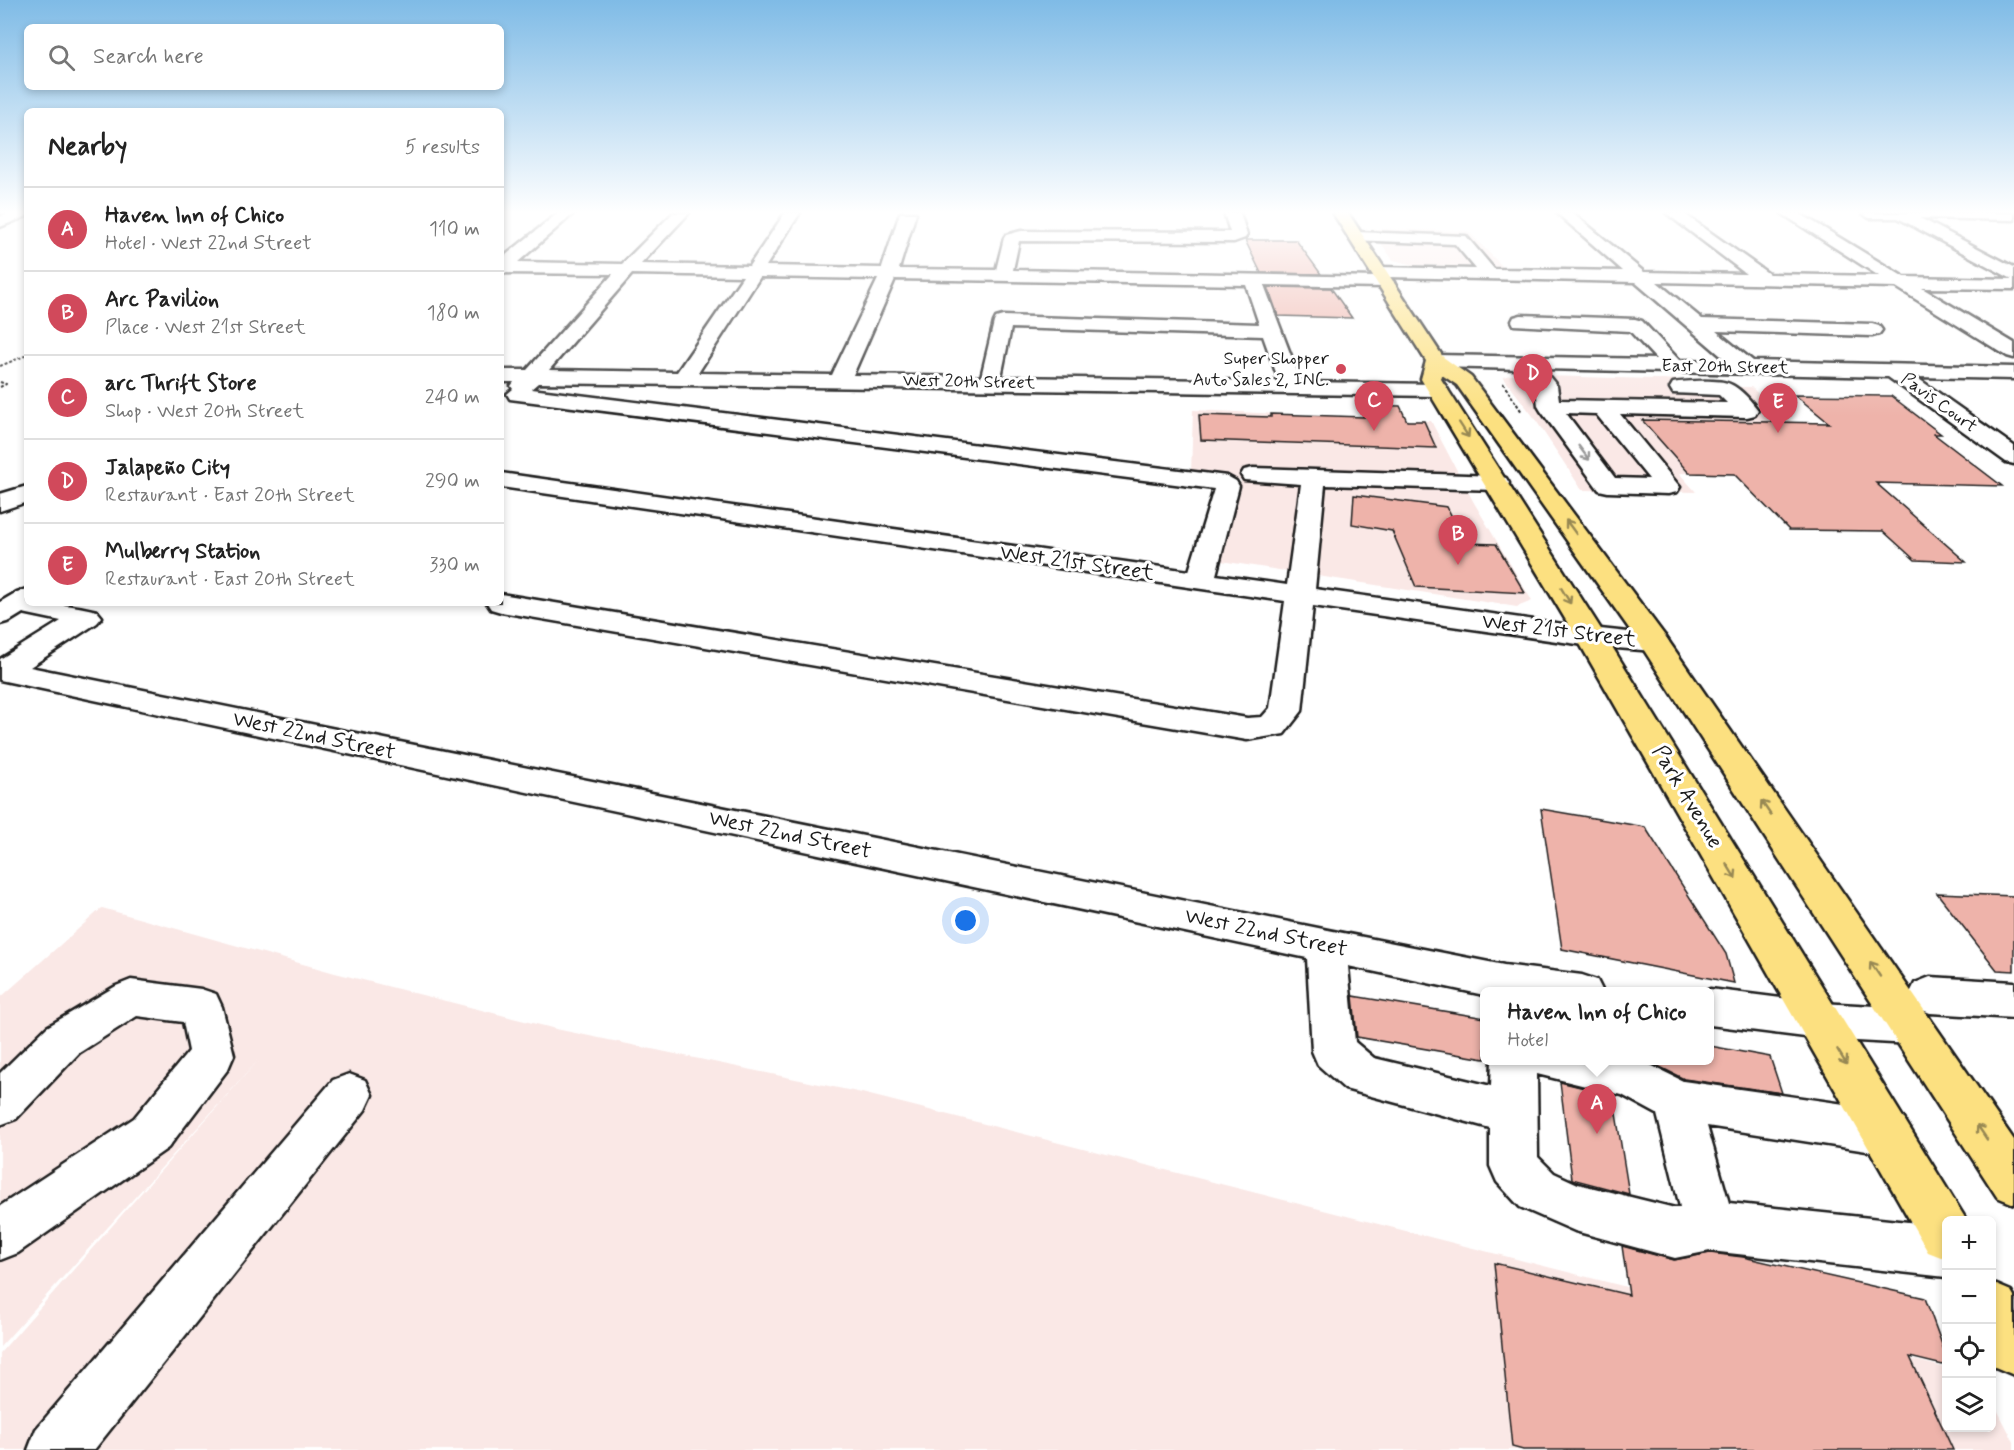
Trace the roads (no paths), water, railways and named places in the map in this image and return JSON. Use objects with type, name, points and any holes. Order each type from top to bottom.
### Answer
[{"type":"main road","name":"Park Avenue","points":[[1384,281],[1497,483],[1942,1226]]},
{"type":"main road","name":"Park Avenue","points":[[1437,375],[1464,381],[1920,1011],[2014,1181]]},
{"type":"main road","points":[[1996,1317],[2014,1348]]},
{"type":"street","points":[[505,391],[533,376],[617,281]]},
{"type":"street","points":[[684,378],[748,281]]},
{"type":"street","points":[[840,380],[885,281]]},
{"type":"street","points":[[1254,281],[1292,387]]},
{"type":"street","points":[[1641,281],[1748,368]]},
{"type":"street","points":[[1877,281],[2014,284]]},
{"type":"street","points":[[1899,281],[2014,352]]},
{"type":"street","points":[[1521,321],[1635,325],[1673,366]]},
{"type":"street","points":[[990,382],[1003,322],[1271,330]]},
{"type":"street","points":[[1695,325],[1872,330]]},
{"type":"street","points":[[1527,363],[1608,485],[1668,487],[1602,407]]},
{"type":"street","name":"East 20th Street","points":[[1437,375],[1527,363],[2014,373]]},
{"type":"street","name":"Pavis Court","points":[[1894,370],[2014,457]]},
{"type":"street","name":"West 20th Street","points":[[533,376],[1292,387],[1437,375]]},
{"type":"street","points":[[1725,389],[1747,410],[1602,407],[1548,396],[1725,389]]},
{"type":"street","points":[[505,391],[1218,481],[1227,486],[1200,581]]},
{"type":"street","points":[[1253,475],[1497,483]]},
{"type":"street","points":[[504,604],[1247,729],[1272,726],[1286,711],[1314,477]]},
{"type":"street","name":"West 21st Street","points":[[504,480],[1591,638],[1654,642]]},
{"type":"street","points":[[0,503],[24,495]]},
{"type":"street","points":[[0,615],[24,605]]},
{"type":"street","points":[[1,671],[87,617],[42,606]]},
{"type":"street","name":"West 22nd Street","points":[[1,671],[1328,946],[1504,987]]},
{"type":"street","points":[[1328,946],[1327,963],[1334,1051],[1361,1075],[1514,1113]]},
{"type":"street","points":[[0,1104],[63,1040],[131,998],[201,1007],[212,1054],[151,1133],[0,1235]]},
{"type":"street","points":[[1714,1008],[1821,1021],[2014,1000]]},
{"type":"street","points":[[1514,1065],[1514,1166],[1537,1190],[1575,1207],[1675,1233],[1710,1226],[1942,1251]]},
{"type":"street","points":[[1575,1065],[1631,1077],[1677,1101],[1886,1132]]},
{"type":"street","points":[[57,1450],[349,1095]]},
{"type":"street","points":[[1677,1101],[1710,1226]]},
{"type":"place","name":"Super Shopper Auto Sales 2, INC.","points":[[1341,369]]},
{"type":"place","name":"Jalapeño City","points":[[1533,404]]},
{"type":"place","name":"arc Thrift Store","points":[[1374,431]]},
{"type":"place","name":"Mulberry Station","points":[[1778,433]]},
{"type":"place","name":"Arc Pavilion","points":[[1458,565]]},
{"type":"place","name":"Haven Inn of Chico","points":[[1597,1134]]}]
